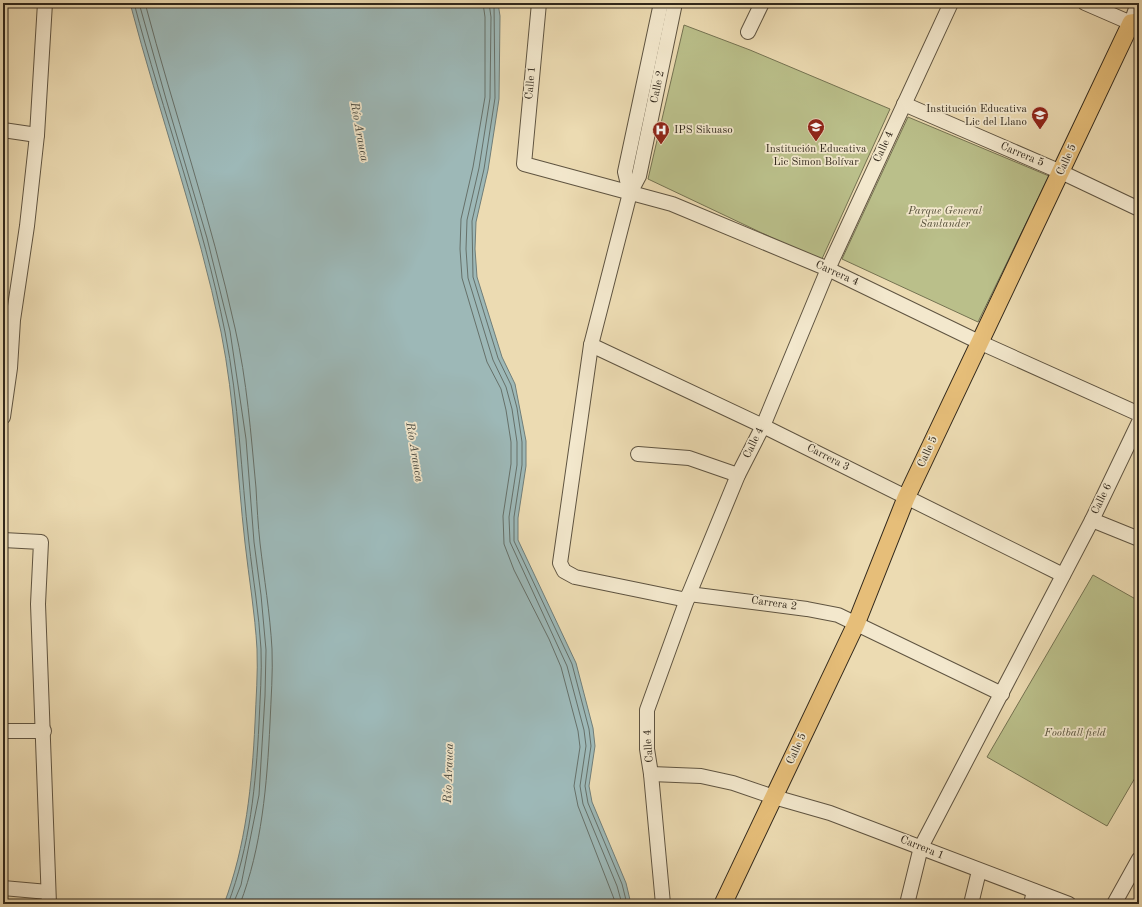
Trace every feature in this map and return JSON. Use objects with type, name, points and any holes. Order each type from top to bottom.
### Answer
[{"type":"main road","name":"Calle 5","points":[[723,904],[856,624],[906,498],[1061,172],[1135,22]]},
{"type":"street","points":[[3,417],[10,368],[8,320],[27,226],[37,135],[45,3]]},
{"type":"street","name":"Calle 1","points":[[524,164],[539,3]]},
{"type":"street","name":"Calle 2","points":[[630,193],[625,172],[662,3]]},
{"type":"street","name":"Calle 2","points":[[591,345],[630,193],[639,176],[675,3]]},
{"type":"street","points":[[748,32],[762,3]]},
{"type":"street","name":"Calle 4","points":[[663,904],[651,774],[647,749],[647,710],[688,597],[738,475],[763,426],[828,269],[951,3]]},
{"type":"street","points":[[1085,3],[1135,22]]},
{"type":"street","name":"Calle 5","points":[[1135,22],[1138,3]]},
{"type":"street","name":"Carrera 5","points":[[904,104],[1061,172],[1139,209]]},
{"type":"street","points":[[3,130],[37,135]]},
{"type":"street","name":"Carrera 4","points":[[524,164],[672,204],[828,269],[980,342],[1139,414]]},
{"type":"street","name":"Carrera 3","points":[[591,345],[763,426],[1063,575]]},
{"type":"street","name":"Carrera 2","points":[[591,345],[560,563],[564,571],[574,577],[688,597],[808,609],[838,615],[1002,694]]},
{"type":"street","name":"Calle 6","points":[[907,904],[921,847],[1092,520],[1139,422]]},
{"type":"street","points":[[638,454],[689,458],[738,475]]},
{"type":"street","points":[[1092,520],[1139,539]]},
{"type":"street","points":[[3,540],[41,542],[38,604],[44,731],[48,898],[3,888]]},
{"type":"street","points":[[3,731],[44,731]]},
{"type":"street","name":"Carrera 1","points":[[651,774],[701,776],[734,783],[774,797],[830,812],[979,871],[1032,897],[1069,904]]},
{"type":"street","points":[[1114,904],[1139,859]]},
{"type":"street","points":[[971,904],[979,871]]},
{"type":"green space","points":[[684,25],[750,50],[890,109],[821,261],[648,179]]},
{"type":"green space","name":"Parque General Santander","points":[[908,117],[1049,176],[978,322],[842,259]]},
{"type":"green space","name":"Football field","points":[[1093,575],[1139,601],[1139,771],[1107,826],[987,757]]},
{"type":"water","name":"Río Arauca","points":[[130,3],[498,3],[500,16],[499,99],[488,170],[476,222],[475,249],[477,277],[502,357],[515,384],[526,441],[526,466],[518,518],[518,540],[576,663],[593,728],[595,746],[589,786],[592,802],[626,883],[631,904],[224,904],[238,860],[247,815],[254,746],[257,676],[255,622],[245,543],[233,411],[226,358],[212,291],[190,208]]},
{"type":"place","name":"Institución Educativa Lic del Llano","points":[[1040,130]]},
{"type":"place","name":"Institución Educativa Lic Simon Bolívar","points":[[816,142]]},
{"type":"place","name":"IPS Sikuaso","points":[[661,145]]}]
